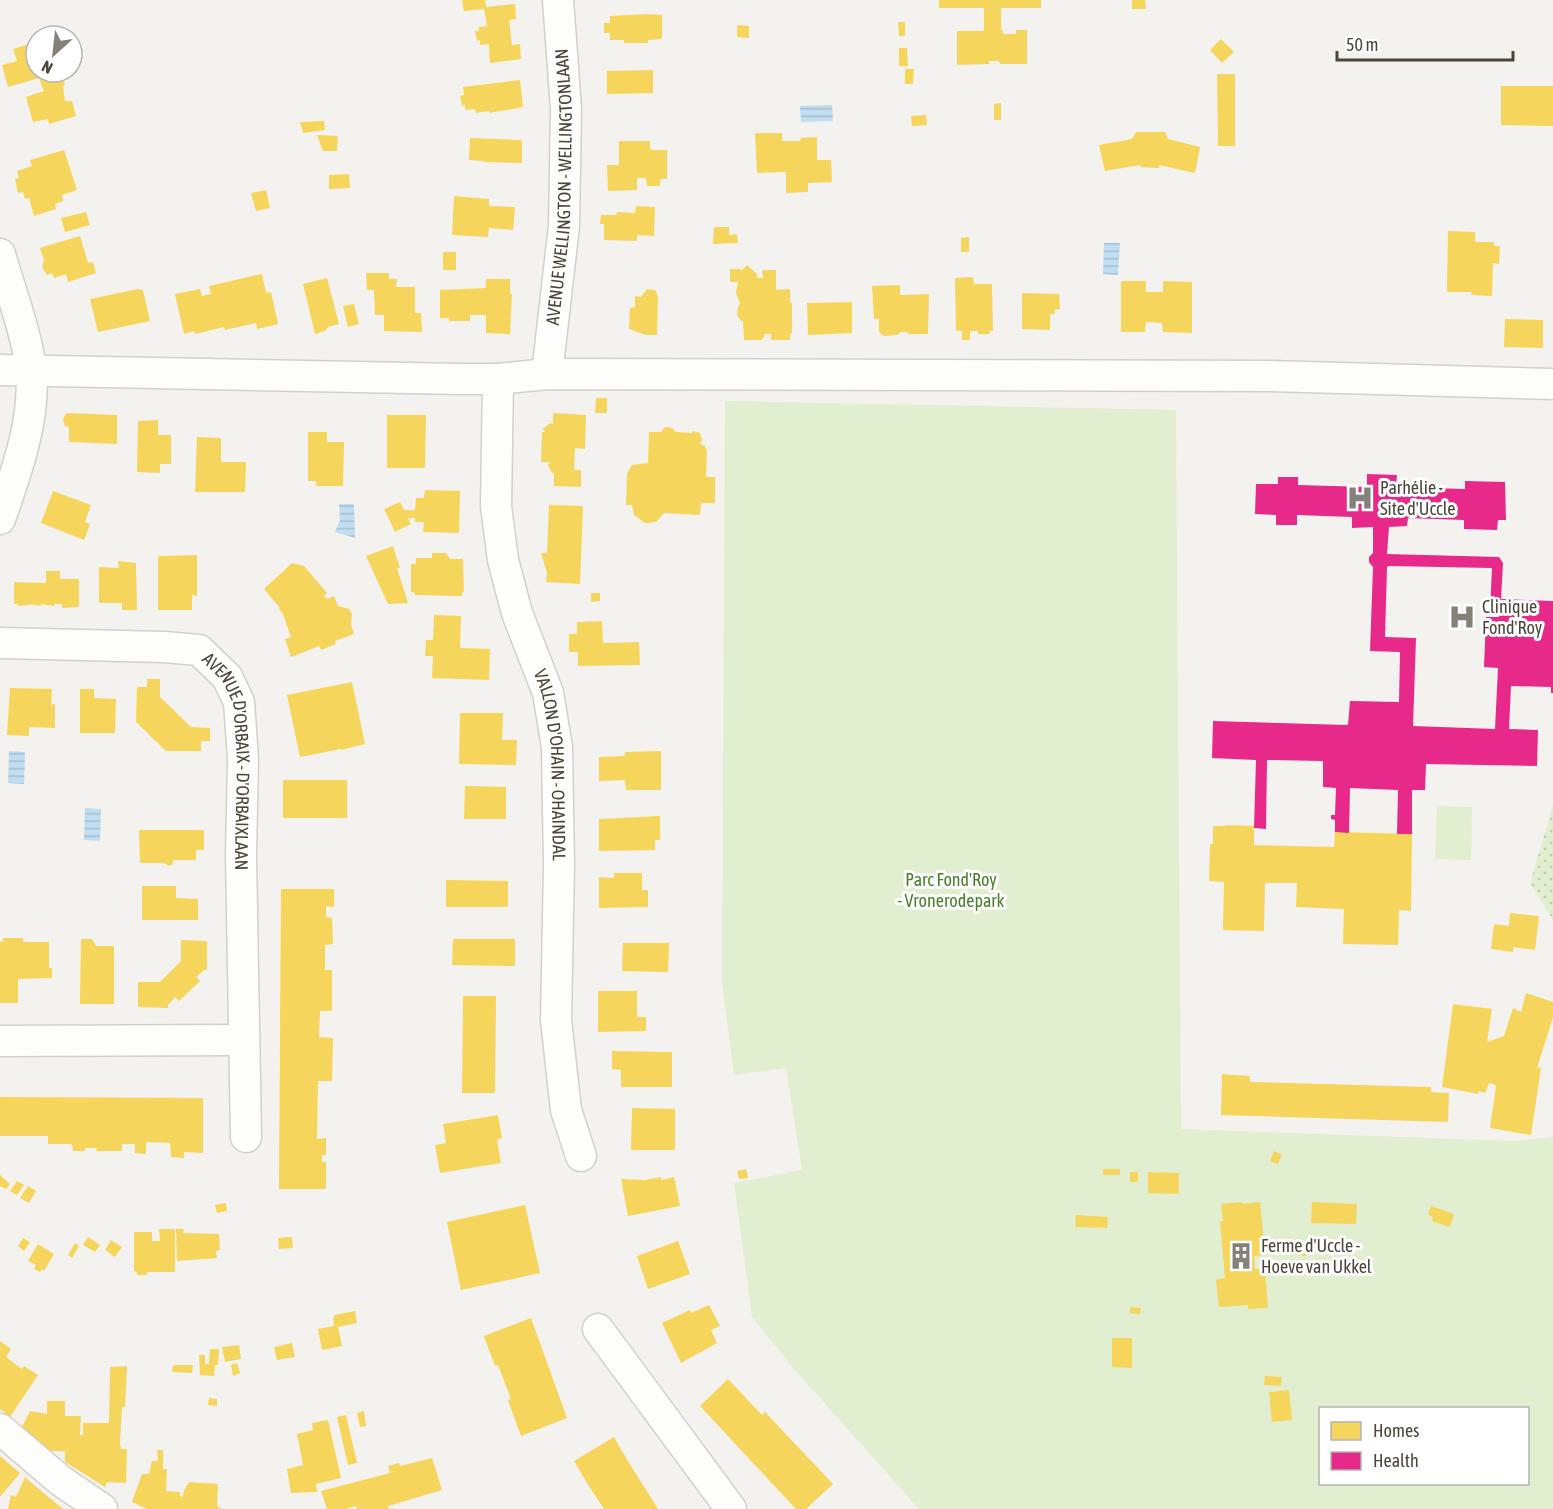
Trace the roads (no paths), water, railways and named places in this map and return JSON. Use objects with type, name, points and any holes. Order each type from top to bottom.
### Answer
[{"type":"street","name":"AVENUE WELLINGTON - WELLINGTONLAAN","points":[[547,374],[564,226],[566,109],[558,0]]},
{"type":"street","points":[[0,254],[25,341],[31,371],[30,402],[20,458],[0,519]]},
{"type":"street","points":[[0,370],[498,379],[547,374],[1270,376],[1553,384]]},
{"type":"street","name":"VALLON D'OHAIN - OHAINDAL","points":[[498,379],[496,506],[503,560],[517,613],[548,693],[557,747],[559,865],[556,1020],[566,1110],[581,1156]]},
{"type":"street","name":"AVENUE D'ORBAIX - D'ORBAIXLAAN","points":[[0,643],[199,650],[227,677],[239,702],[243,759],[246,1137]]},
{"type":"street","points":[[0,1041],[244,1040]]},
{"type":"street","points":[[598,1329],[731,1509]]},
{"type":"street","points":[[0,1429],[61,1481],[102,1509]]},
{"type":"water","points":[[832,105],[833,121],[801,122],[800,106]]},
{"type":"water","points":[[1104,243],[1120,243],[1118,275],[1103,274]]},
{"type":"water","points":[[339,504],[354,504],[355,538],[335,532],[340,520]]},
{"type":"water","points":[[9,751],[25,752],[24,784],[8,783]]},
{"type":"water","points":[[85,808],[101,809],[100,841],[84,840]]},
{"type":"place","name":"Parhélie - Site d'Uccle","points":[[1360,498]]},
{"type":"place","name":"Clinique Fond'Roy","points":[[1462,617]]},
{"type":"place","name":"Ferme d'Uccle - Hoeve van Ukkel","points":[[1241,1256]]},
{"type":"park label","name":"Parc Fond'Roy - Vronerodepark","points":[[951,890]]}]
